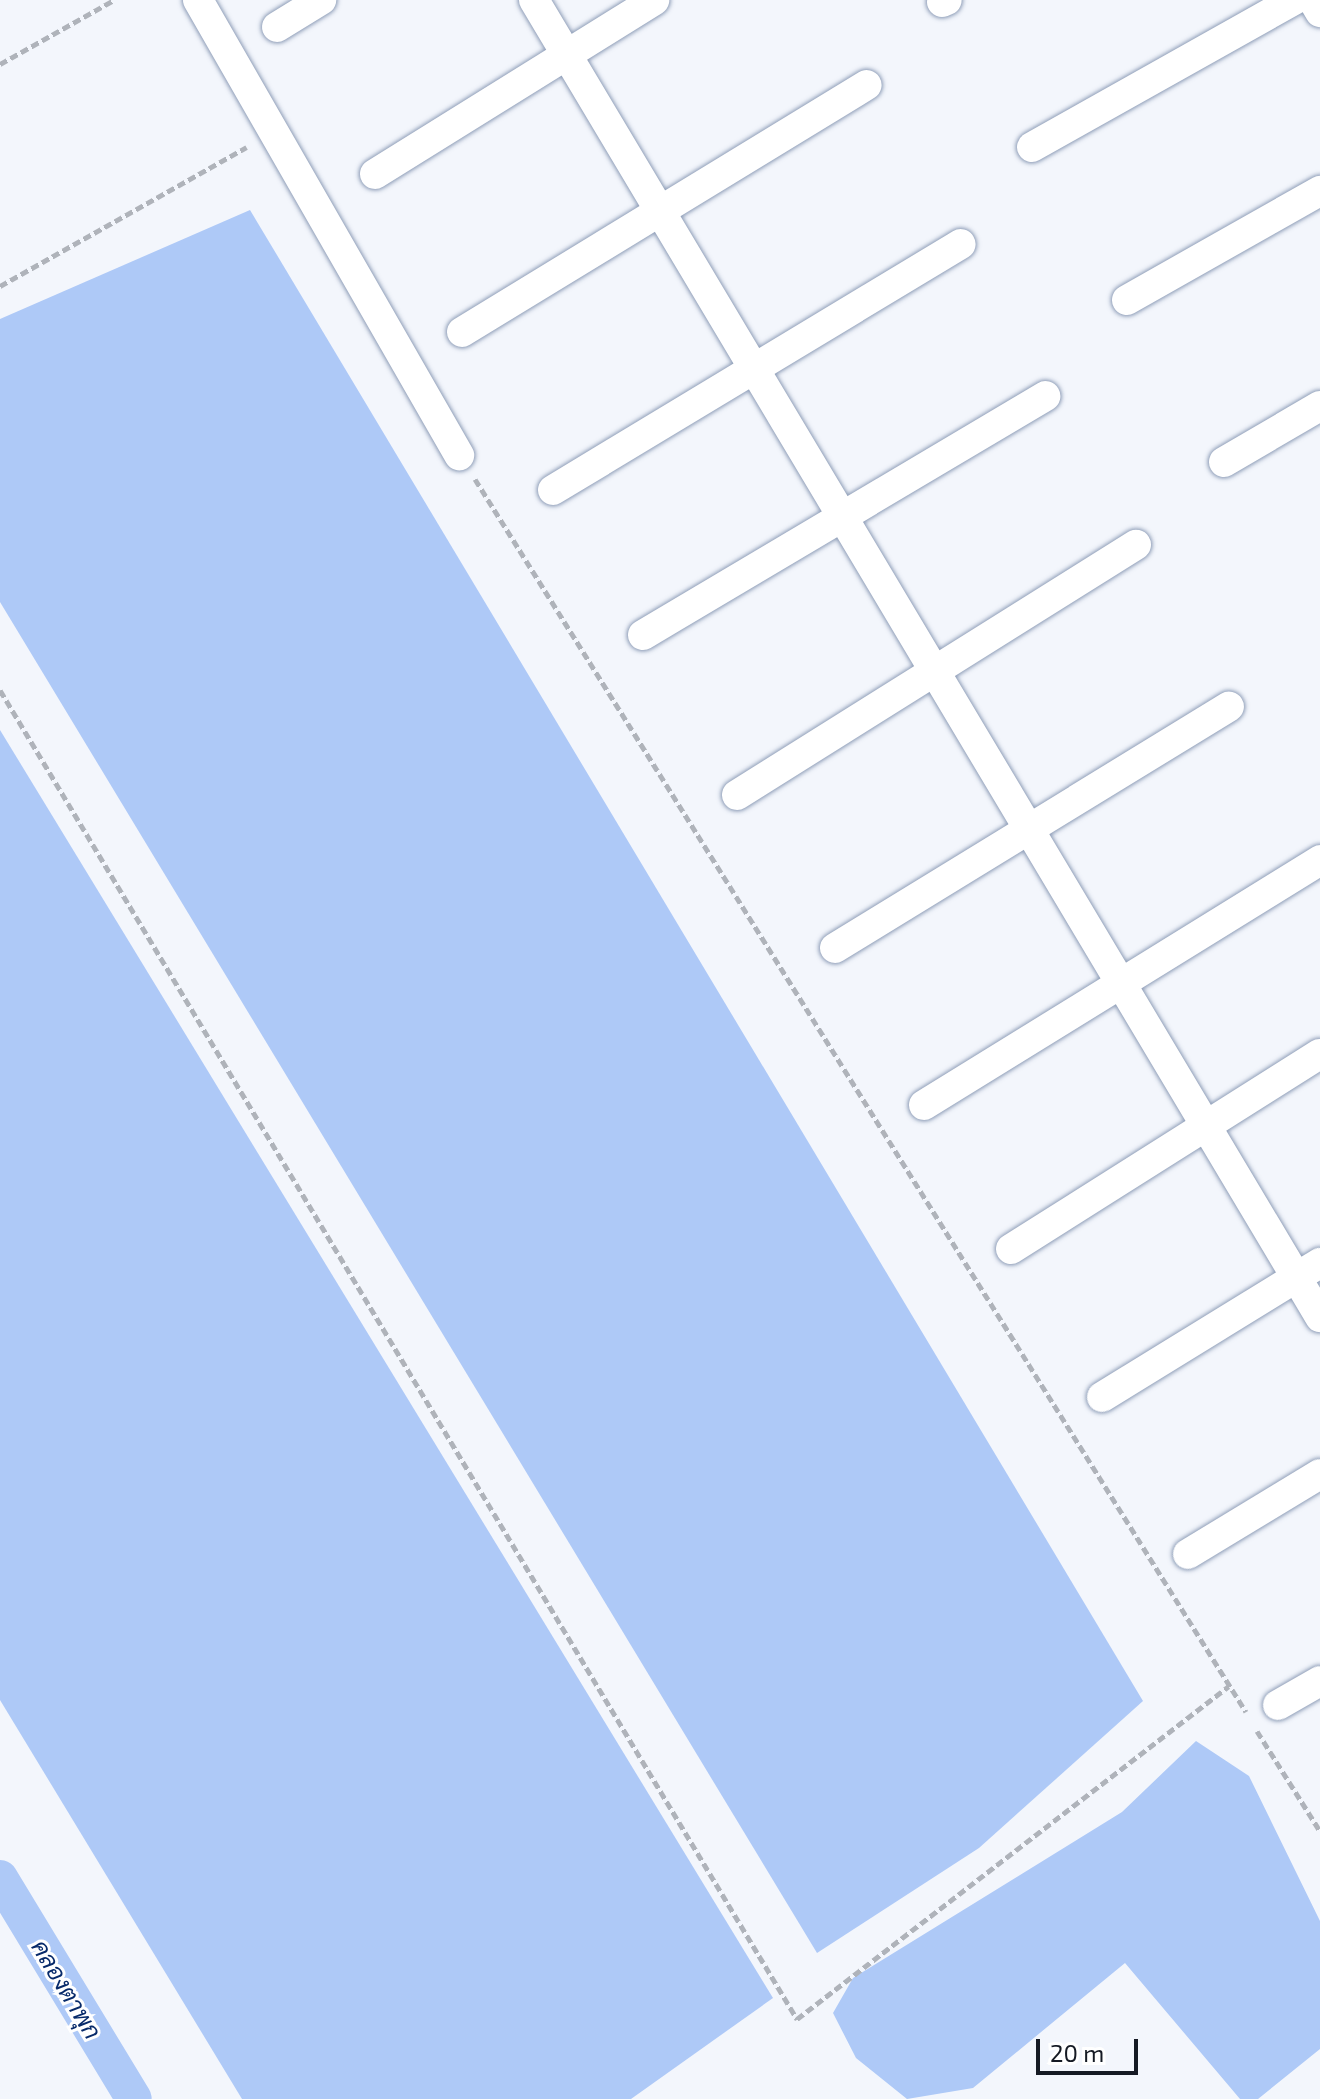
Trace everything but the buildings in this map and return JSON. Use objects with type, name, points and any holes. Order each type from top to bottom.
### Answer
[{"type":"street","points":[[198,0],[459,455]]},
{"type":"street","points":[[277,27],[321,0]]},
{"type":"street","points":[[534,0],[1206,1126],[1308,1270],[1320,1317]]},
{"type":"street","points":[[375,174],[654,0]]},
{"type":"street","points":[[1032,147],[1294,0]]},
{"type":"street","points":[[1313,0],[1320,12]]},
{"type":"street","points":[[462,332],[867,85]]},
{"type":"street","points":[[1127,300],[1320,191]]},
{"type":"street","points":[[553,490],[961,244]]},
{"type":"street","points":[[643,635],[1045,396]]},
{"type":"street","points":[[1224,462],[1320,406]]},
{"type":"street","points":[[737,795],[1136,545]]},
{"type":"street","points":[[835,948],[1229,707]]},
{"type":"street","points":[[924,1105],[1320,860]]},
{"type":"street","points":[[1011,1249],[1320,1054]]},
{"type":"street","points":[[1102,1397],[1308,1270]]},
{"type":"street","points":[[1188,1554],[1320,1474]]},
{"type":"street","points":[[1278,1705],[1320,1681]]},
{"type":"path","points":[[0,64],[114,0]]},
{"type":"path","points":[[0,286],[274,132]]},
{"type":"path","points":[[459,455],[1320,1831]]},
{"type":"path","points":[[0,690],[797,2019],[1229,1686]]},
{"type":"water","points":[[250,210],[1143,1701],[979,1848],[817,1953],[0,602],[0,319]]},
{"type":"water","points":[[0,730],[773,1998],[631,2099],[242,2099],[0,1700]]},
{"type":"water","points":[[1196,1741],[1249,1776],[1320,1921],[1320,2049],[1258,2099],[1240,2099],[1125,1963],[973,2088],[907,2099],[856,2058],[833,2013],[853,1978],[1122,1812]]},
{"type":"waterway","name":"คลองตาพุก","points":[[0,1878],[134,2099]]}]
